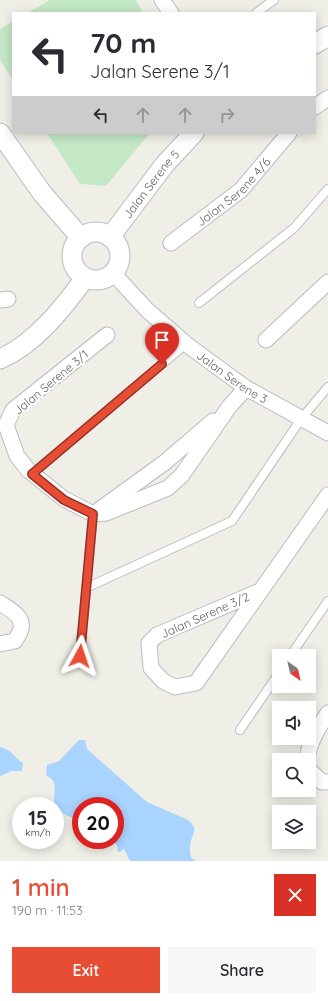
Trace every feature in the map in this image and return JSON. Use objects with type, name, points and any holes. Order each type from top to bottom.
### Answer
[{"type":"street","points":[[162,0],[170,12]]},
{"type":"street","points":[[316,43],[328,36]]},
{"type":"street","points":[[316,106],[328,98]]},
{"type":"street","points":[[0,133],[42,193],[81,238]]},
{"type":"street","name":"Jalan Serene 5","points":[[110,237],[165,164],[193,134]]},
{"type":"street","name":"Jalan Serene 4/6","points":[[171,243],[241,190],[288,134]]},
{"type":"street","points":[[87,234],[103,234],[110,237],[116,243],[120,258],[118,266],[107,278],[100,280],[85,278],[74,267],[72,259],[73,252],[75,245],[81,238],[87,234]]},
{"type":"street","name":"Jalan Serene 3","points":[[113,273],[147,310],[186,344],[246,388],[328,433]]},
{"type":"street","points":[[0,359],[36,335],[61,310],[85,278]]},
{"type":"street","points":[[266,340],[328,282]]},
{"type":"street","name":"Jalan Serene 3/1","points":[[93,514],[64,500],[28,470],[17,456],[6,425],[13,410],[107,335]]},
{"type":"street","points":[[93,514],[106,513],[168,488],[182,475],[229,407],[246,388]]},
{"type":"street","points":[[93,514],[164,463],[229,407]]},
{"type":"street","name":"Jalan Serene 3/2","points":[[260,591],[157,635],[149,643],[151,668],[164,682],[175,687],[196,683],[328,495]]},
{"type":"street","points":[[0,603],[18,616],[21,623],[21,630],[15,641],[0,644]]},
{"type":"street","points":[[308,753],[314,735],[328,713]]},
{"type":"street","points":[[316,776],[322,782],[328,782]]},
{"type":"lane","points":[[257,12],[274,0]]},
{"type":"lane","points":[[199,303],[294,228],[328,190]]},
{"type":"lane","points":[[32,474],[186,344]]},
{"type":"lane","points":[[86,588],[232,521],[301,419],[328,387]]},
{"type":"lane","points":[[80,656],[93,514]]},
{"type":"lane","points":[[295,649],[328,601]]},
{"type":"lane","points":[[240,730],[272,683]]},
{"type":"green space","points":[[50,0],[136,0],[142,12],[29,12]]},
{"type":"green space","points":[[12,22],[12,78],[0,60],[0,29]]},
{"type":"green space","points":[[48,134],[149,134],[106,186],[80,184]]},
{"type":"water","points":[[79,740],[85,740],[87,749],[147,802],[188,820],[191,823],[194,830],[190,845],[190,854],[191,858],[196,861],[130,861],[124,849],[124,797],[72,797],[72,818],[64,814],[64,797],[54,797],[55,785],[51,778],[46,775],[47,765],[59,761]]},
{"type":"water","points":[[0,747],[8,750],[23,763],[22,771],[12,771],[0,776]]},
{"type":"water","points":[[118,849],[124,849],[120,852],[117,851]]},
{"type":"route","points":[[80,656],[93,514],[64,500],[32,474],[162,364]]}]
